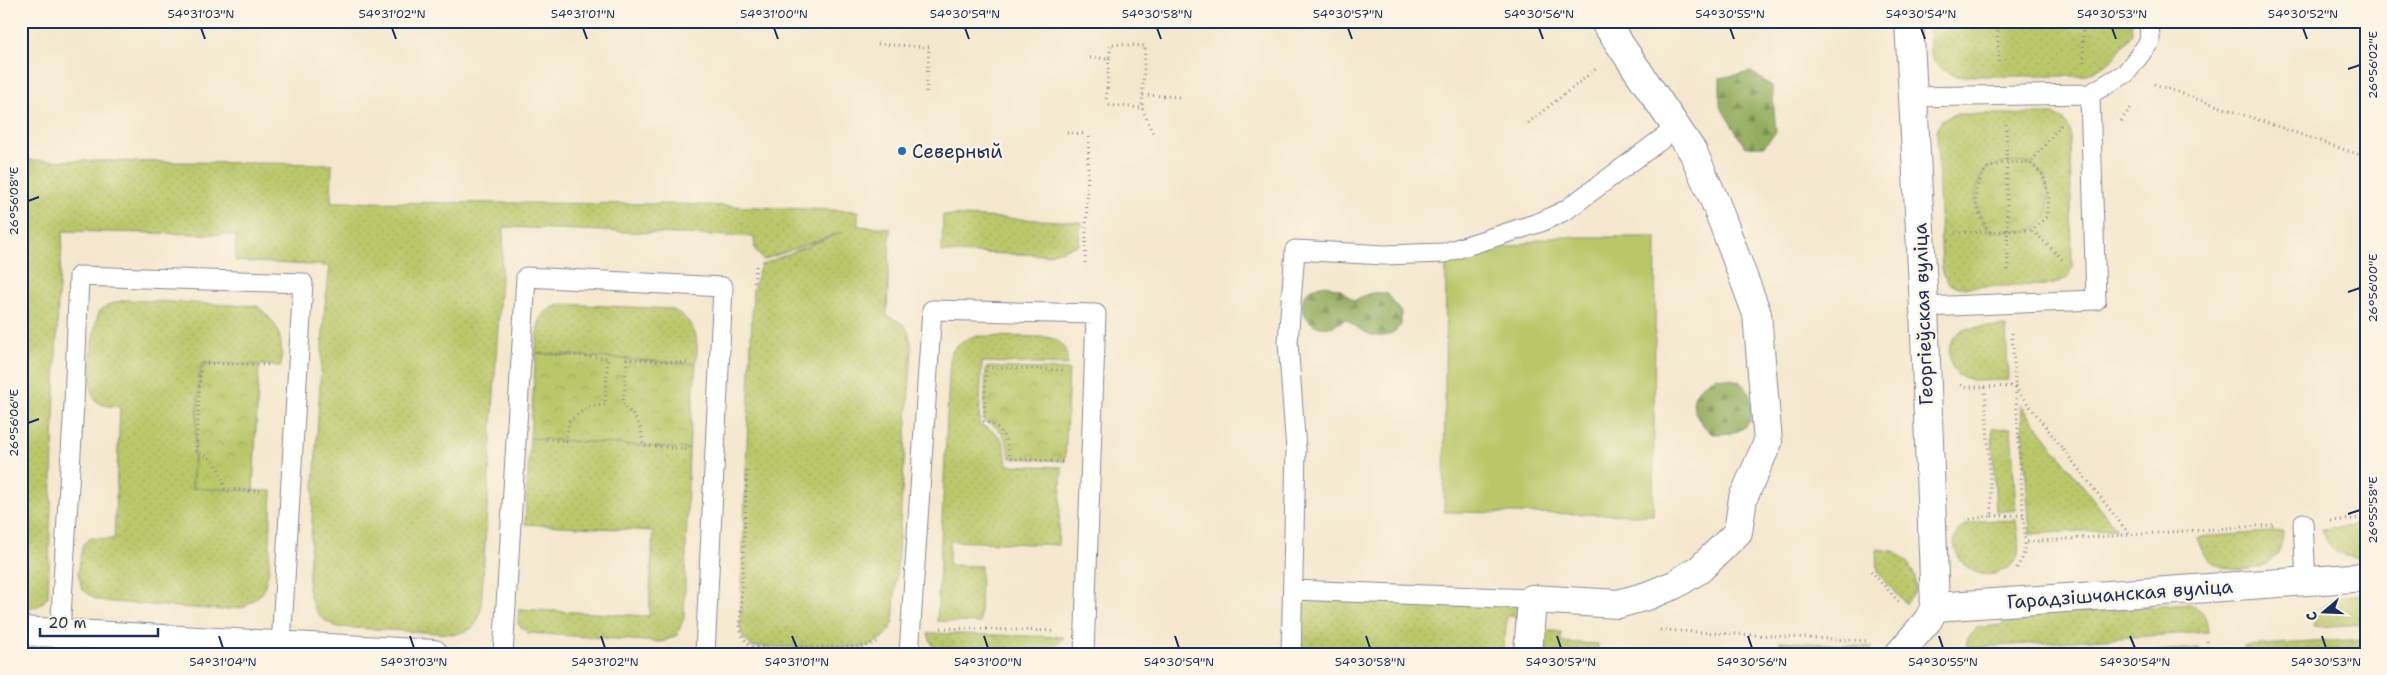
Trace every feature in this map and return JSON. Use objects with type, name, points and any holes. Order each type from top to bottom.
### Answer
[{"type":"street","points":[[1528,654],[1532,599],[1618,604],[1647,596],[1674,585],[1700,569],[1738,532],[1743,498],[1768,442],[1757,314],[1701,169],[1678,127],[1604,21]]},
{"type":"street","name":"Георгіеўская вуліца","points":[[1909,21],[1924,307],[1935,606]]},
{"type":"street","name":"Гарадзішчанская вуліца","points":[[1935,606],[2366,577]]},
{"type":"street","points":[[1899,654],[1928,620],[1935,606]]},
{"type":"street","points":[[21,631],[434,654]]},
{"type":"lane","points":[[1914,97],[2090,94],[2126,73],[2150,41],[2150,21]]},
{"type":"lane","points":[[1924,307],[2096,300],[2090,94]]},
{"type":"lane","points":[[1291,654],[1296,450],[1288,342],[1295,250],[1384,255],[1444,253],[1533,225],[1566,210],[1678,127]]},
{"type":"lane","points":[[60,632],[74,404],[79,276],[303,283],[281,645]]},
{"type":"lane","points":[[503,654],[526,278],[723,287],[706,654]]},
{"type":"lane","points":[[909,654],[932,310],[1096,314],[1084,654]]},
{"type":"lane","points":[[2303,523],[2306,581]]},
{"type":"lane","points":[[1293,590],[1532,599]]},
{"type":"path","points":[[1997,21],[2008,162],[2008,277]]},
{"type":"path","points":[[2082,21],[2084,67]]},
{"type":"path","points":[[878,44],[929,47],[926,95]]},
{"type":"path","points":[[1142,108],[1106,105],[1110,44],[1145,46],[1142,108],[1154,136]]},
{"type":"path","points":[[1528,123],[1623,48]]},
{"type":"path","points":[[1090,58],[1109,58]]},
{"type":"path","points":[[2148,82],[2366,157]]},
{"type":"path","points":[[1143,95],[1181,97]]},
{"type":"path","points":[[2030,163],[2064,120],[2067,125]]},
{"type":"path","points":[[1067,133],[1088,134],[1085,266]]},
{"type":"path","points":[[1950,233],[1990,232],[2032,230],[2046,217],[2048,196],[2044,176],[2030,163],[2008,162],[1987,168],[1976,185],[1977,212],[1990,232]]},
{"type":"path","points":[[2032,230],[2065,262]]},
{"type":"path","points":[[753,289],[756,266]]},
{"type":"path","points":[[2010,573],[2016,569],[2023,557],[2025,542],[2012,329]]},
{"type":"path","points":[[539,439],[566,440],[569,421],[588,407],[605,405],[608,358],[545,354]]},
{"type":"path","points":[[689,449],[643,446],[642,430],[634,414],[623,406],[627,359],[696,364]]},
{"type":"path","points":[[262,491],[225,489],[221,472],[210,456],[196,451],[201,363],[274,366]]},
{"type":"path","points":[[1068,463],[1010,458],[1008,442],[1002,432],[994,424],[984,420],[986,367],[1072,370]]},
{"type":"path","points":[[1957,384],[1966,387],[2014,386]]},
{"type":"path","points":[[2014,386],[2129,534]]},
{"type":"path","points":[[1985,387],[1992,516]]},
{"type":"path","points":[[747,469],[740,626],[743,638],[752,647],[864,648],[876,643],[885,636]]},
{"type":"path","points":[[1963,521],[1992,516],[2023,515]]},
{"type":"path","points":[[2025,542],[2238,527]]},
{"type":"path","points":[[1871,571],[1903,606]]},
{"type":"path","points":[[940,628],[1065,631]]},
{"type":"path","points":[[1657,629],[1873,641]]},
{"type":"path","points":[[2206,641],[2207,654]]},
{"type":"green space","points":[[1929,21],[2131,21],[2132,34],[2111,61],[2084,76],[1957,76],[1939,67],[1931,56]]},
{"type":"green space","points":[[1751,72],[1772,86],[1776,132],[1764,146],[1745,147],[1720,106],[1720,78]]},
{"type":"green space","points":[[1956,114],[2053,114],[2064,120],[2070,130],[2072,268],[2067,278],[2051,285],[1960,287],[1949,284],[1942,273],[1937,131],[1942,119]]},
{"type":"green space","points":[[21,160],[332,164],[331,202],[678,204],[858,211],[858,226],[890,228],[887,316],[899,321],[906,327],[912,348],[893,624],[881,639],[864,647],[752,647],[743,638],[740,626],[753,289],[761,265],[842,232],[763,260],[755,249],[754,237],[504,227],[481,609],[478,620],[473,627],[455,634],[338,627],[320,617],[312,603],[308,589],[324,314],[330,266],[235,261],[236,235],[63,231],[58,300],[48,596],[43,603],[37,606],[21,608]]},
{"type":"green space","points":[[2008,162],[2030,163],[2044,176],[2049,196],[2046,217],[2032,230],[1990,232],[1977,207],[1976,193],[1978,185],[1987,168]]},
{"type":"green space","points":[[943,215],[1081,222],[1079,245],[1046,255],[942,252]]},
{"type":"green space","points":[[1550,237],[1656,237],[1653,515],[1444,512],[1446,263]]},
{"type":"green space","points":[[1326,285],[1341,290],[1354,301],[1370,293],[1388,294],[1401,313],[1401,325],[1388,335],[1374,336],[1346,319],[1331,327],[1315,325],[1307,318],[1302,302],[1307,292],[1311,289]]},
{"type":"green space","points":[[126,300],[257,306],[271,319],[278,332],[281,347],[281,366],[201,363],[192,488],[272,491],[269,570],[263,592],[245,607],[221,610],[111,602],[95,599],[82,589],[78,572],[83,544],[91,538],[114,539],[120,407],[101,404],[95,400],[92,394],[91,355],[95,326],[101,310],[110,304]]},
{"type":"green space","points":[[564,304],[672,309],[691,325],[696,338],[696,364],[536,353],[540,321],[548,311]]},
{"type":"green space","points":[[2006,326],[2008,380],[1975,381],[1957,375],[1949,356],[1951,343],[1959,332],[1981,327]]},
{"type":"green space","points":[[975,336],[1046,337],[1056,340],[1065,349],[1067,365],[982,362],[979,425],[994,432],[1001,439],[1005,449],[1007,465],[1062,467],[1058,545],[950,541],[949,565],[981,566],[980,623],[937,621],[950,356],[954,348],[960,343]]},
{"type":"green space","points":[[536,353],[696,364],[689,449],[530,438]]},
{"type":"green space","points":[[201,363],[259,365],[253,491],[192,488]]},
{"type":"green space","points":[[986,367],[1069,370],[1065,461],[1010,458],[1003,435],[996,427],[984,421]]},
{"type":"green space","points":[[1715,377],[1738,381],[1750,396],[1751,416],[1746,426],[1738,431],[1712,434],[1694,411],[1693,403],[1698,389]]},
{"type":"green space","points":[[2021,405],[2116,529],[2030,534]]},
{"type":"green space","points":[[2011,428],[2016,510],[1996,512],[1992,429]]},
{"type":"green space","points":[[530,438],[689,449],[684,618],[677,635],[662,642],[528,633],[518,624],[519,609],[649,616],[653,531],[525,524]]},
{"type":"green space","points":[[2016,520],[2019,542],[2018,555],[2009,566],[1993,574],[1981,574],[1962,562],[1954,543],[1956,534],[1963,527],[1982,521]]},
{"type":"green space","points":[[2366,525],[2366,557],[2343,555],[2337,552],[2328,544],[2321,529]]},
{"type":"green space","points":[[2283,531],[2280,549],[2270,561],[2262,566],[2241,570],[2230,569],[2212,562],[2204,553],[2197,537]]},
{"type":"green space","points":[[1877,549],[1894,551],[1907,561],[1915,577],[1915,591],[1906,604],[1878,573]]},
{"type":"green space","points":[[1293,590],[1519,599],[1519,616],[1507,616],[1503,654],[1291,654]]},
{"type":"green space","points":[[2366,594],[2366,624],[2313,627],[2320,610],[2332,600],[2339,597]]},
{"type":"green space","points":[[2190,604],[2199,609],[2204,615],[2208,632],[1967,648],[1968,638],[1978,627],[2003,625],[2003,617]]},
{"type":"green space","points":[[1540,630],[1561,632],[1561,642],[1598,644],[1597,654],[1537,654]]},
{"type":"green space","points":[[928,633],[1064,637],[1053,651],[1047,654],[946,654],[934,646],[930,641]]},
{"type":"green space","points":[[2366,639],[2366,654],[2244,654],[2244,646]]},
{"type":"green space","points":[[1780,641],[1873,647],[1867,654],[1779,654]]},
{"type":"green space","points":[[2199,648],[2199,654],[2112,654]]},
{"type":"place","name":"Северный","points":[[902,151]]}]
